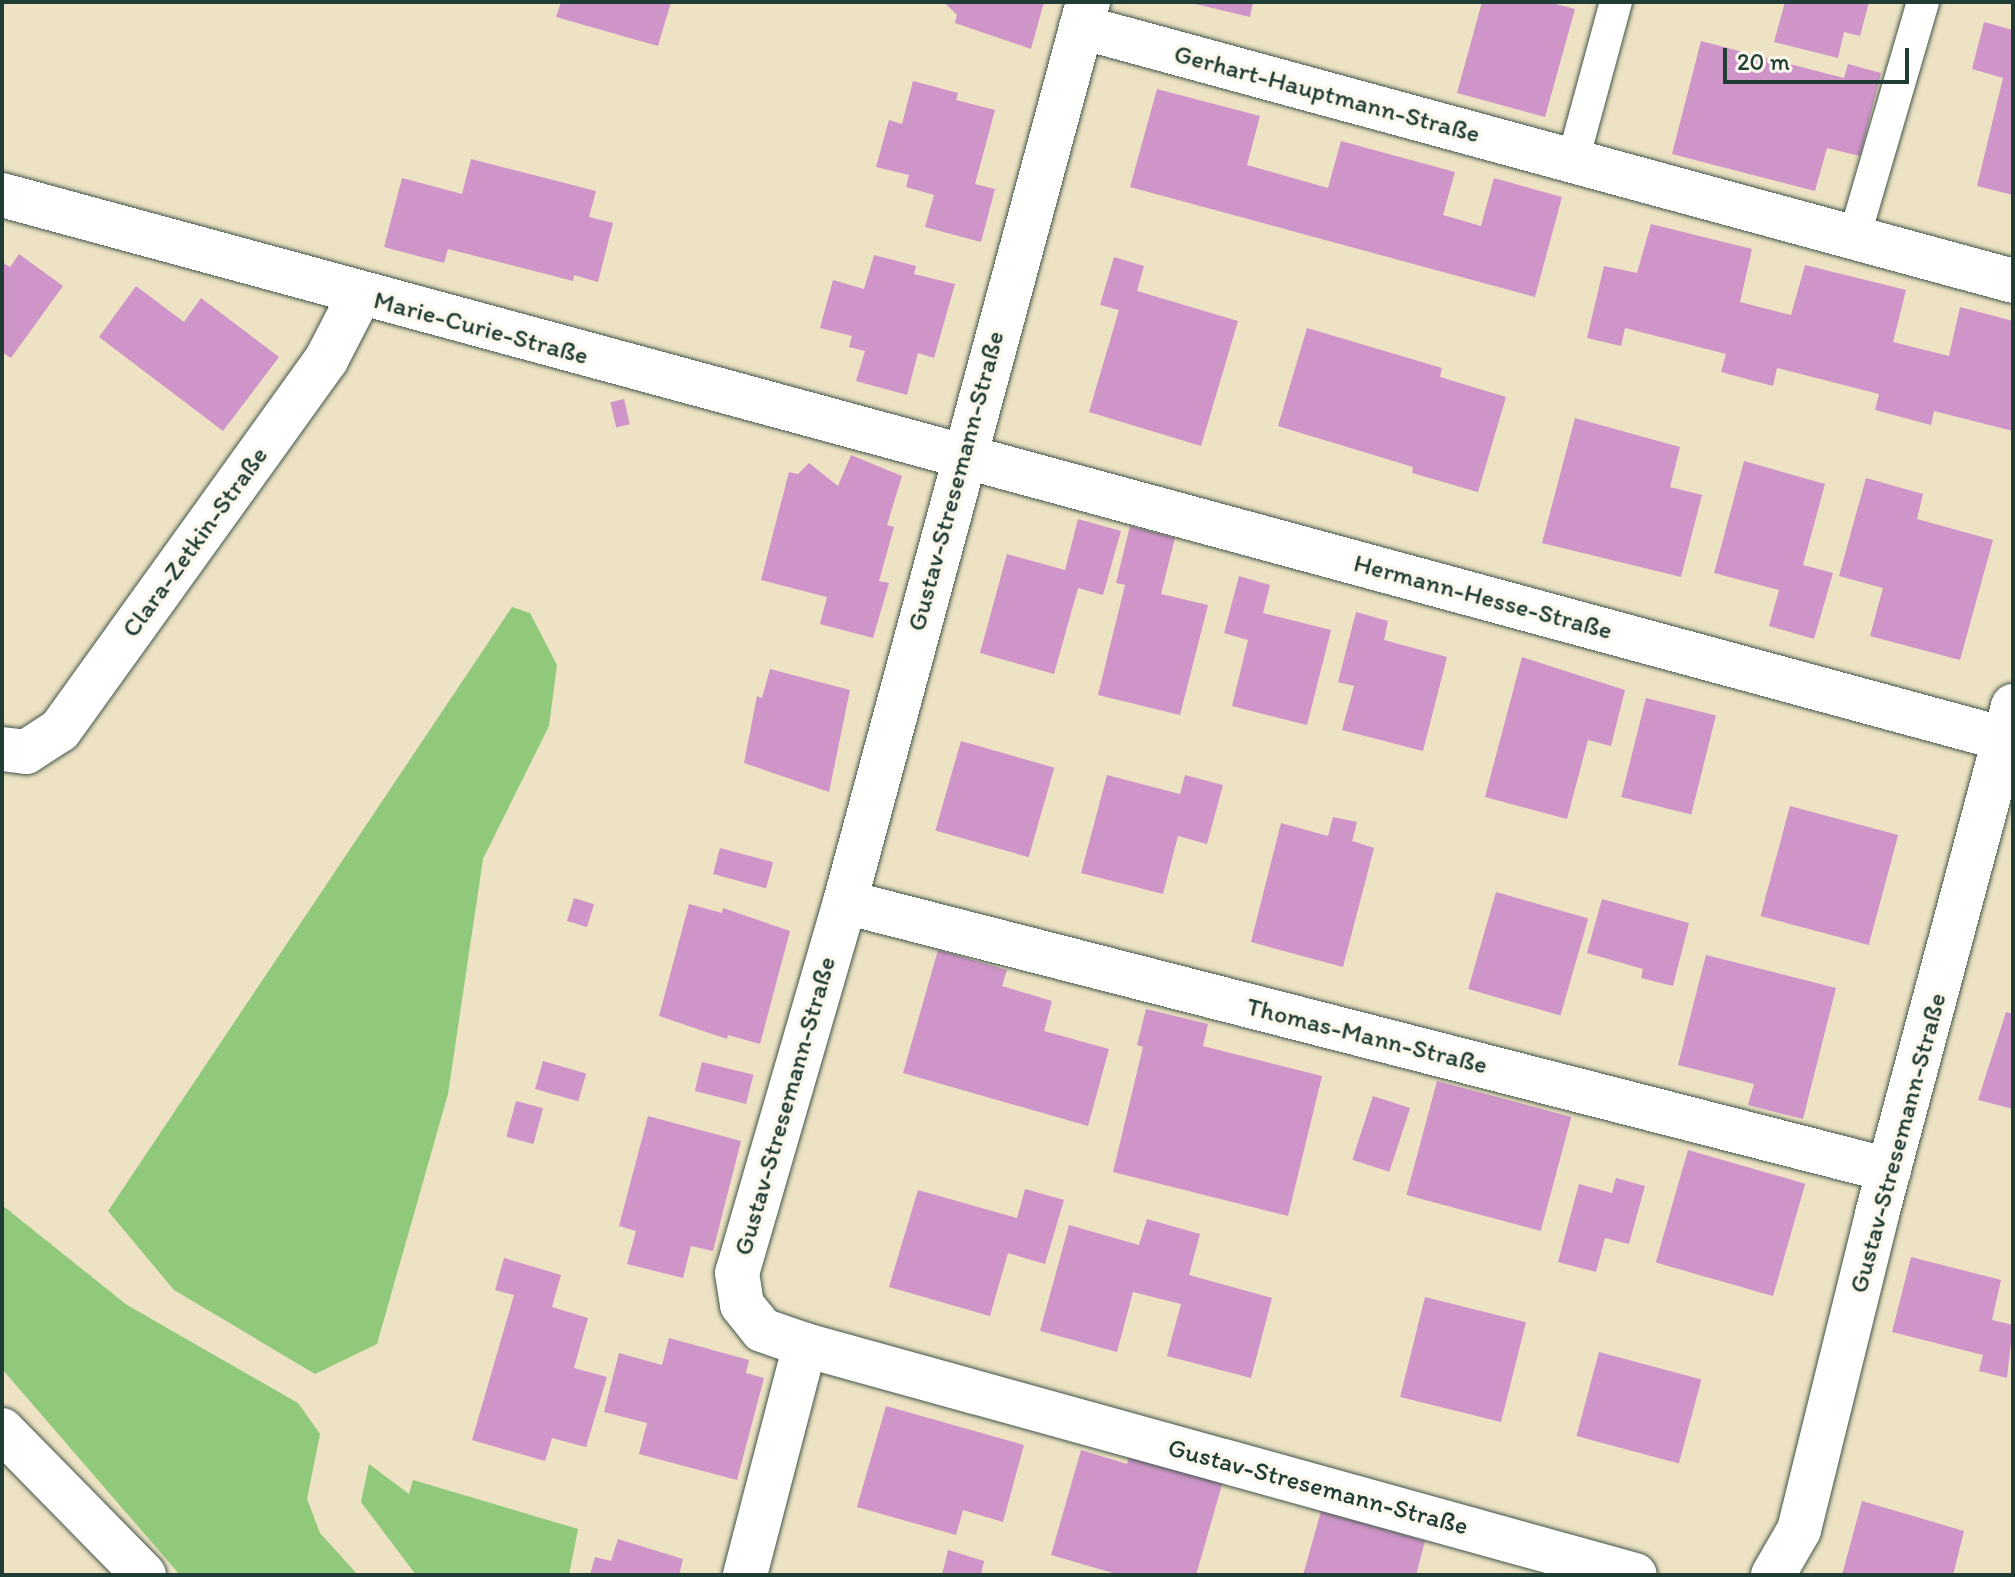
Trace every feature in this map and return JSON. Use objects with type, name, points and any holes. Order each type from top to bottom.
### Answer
[{"type":"street","name":"Gerhart-Hauptmann-Straße","points":[[1084,15],[1573,160],[2013,281]]},
{"type":"street","name":"Gustav-Stresemann-Straße","points":[[1084,15],[963,454],[845,902],[737,1273],[742,1305],[762,1330],[805,1345],[1635,1575]]},
{"type":"street","name":"Marie-Curie-Straße","points":[[2,195],[359,296],[963,454]]},
{"type":"street","name":"Clara-Zetkin-Straße","points":[[2,749],[26,752],[60,730],[326,360],[359,296]]},
{"type":"street","name":"Hermann-Hesse-Straße","points":[[963,454],[2008,723]]},
{"type":"street","name":"Gustav-Stresemann-Straße","points":[[1773,1575],[1799,1530],[1889,1170],[2008,723]]},
{"type":"street","name":"Thomas-Mann-Straße","points":[[845,902],[1889,1170]]},
{"type":"street","points":[[745,1575],[805,1345]]},
{"type":"street","points":[[2,1430],[144,1575]]},
{"type":"lane","points":[[1573,160],[1616,2]]},
{"type":"lane","points":[[1854,238],[1923,2]]},
{"type":"green space","points":[[512,607],[530,613],[557,665],[549,726],[483,859],[448,1094],[377,1344],[315,1374],[174,1290],[108,1211]]},
{"type":"green space","points":[[2,1205],[127,1305],[298,1403],[320,1434],[307,1499],[320,1533],[358,1575],[180,1575],[2,1369]]},
{"type":"green space","points":[[369,1464],[409,1494],[413,1480],[578,1529],[569,1575],[416,1575],[361,1502]]},
{"type":"building","points":[[561,2],[671,2],[658,46],[556,17]]},
{"type":"building","points":[[944,2],[1044,2],[1031,49],[955,23],[957,15]]},
{"type":"building","points":[[1187,2],[1253,2],[1250,17]]},
{"type":"building","points":[[1482,2],[1548,2],[1575,9],[1545,117],[1457,93]]},
{"type":"building","points":[[1785,2],[1869,2],[1860,36],[1844,32],[1838,58],[1774,42]]},
{"type":"building","points":[[1984,22],[2013,30],[2013,195],[1977,186],[2003,78],[1972,69]]},
{"type":"building","points":[[1701,41],[1844,78],[1848,64],[1881,73],[1860,156],[1827,148],[1815,191],[1672,154]]},
{"type":"building","points":[[913,81],[958,93],[956,100],[995,110],[975,184],[995,189],[981,242],[925,227],[934,195],[906,187],[909,175],[876,167],[889,120],[902,124]]},
{"type":"building","points":[[1157,89],[1260,116],[1247,165],[1328,188],[1341,141],[1455,172],[1443,215],[1481,226],[1494,178],[1562,197],[1535,297],[1130,187]]},
{"type":"building","points":[[471,159],[596,191],[589,217],[613,223],[598,282],[574,275],[573,281],[448,249],[444,263],[384,247],[402,178],[462,194]]},
{"type":"building","points":[[1651,224],[1752,249],[1740,302],[1791,315],[1805,265],[1906,290],[1893,342],[1949,356],[1960,307],[2013,321],[2013,431],[1934,411],[1931,425],[1875,410],[1879,394],[1777,368],[1773,386],[1721,372],[1726,354],[1625,328],[1621,346],[1587,338],[1604,266],[1637,273]]},
{"type":"building","points":[[19,254],[63,286],[11,358],[2,352],[2,262],[10,267]]},
{"type":"building","points":[[874,255],[916,266],[914,274],[955,284],[934,358],[918,353],[907,395],[856,381],[865,351],[849,347],[852,336],[820,328],[833,280],[864,289]]},
{"type":"building","points":[[1114,257],[1144,266],[1137,291],[1238,321],[1201,446],[1089,412],[1119,310],[1100,305]]},
{"type":"building","points":[[136,286],[184,322],[201,298],[279,357],[223,431],[99,337]]},
{"type":"building","points":[[1307,328],[1442,368],[1440,377],[1506,397],[1478,492],[1412,473],[1413,467],[1278,426]]},
{"type":"building","points":[[624,399],[630,424],[616,427],[610,402]]},
{"type":"building","points":[[1575,418],[1680,447],[1670,487],[1702,495],[1681,577],[1542,543]]},
{"type":"building","points":[[851,455],[902,476],[887,525],[894,527],[879,581],[889,583],[873,638],[820,624],[827,597],[761,580],[789,472],[798,474],[809,463],[838,486]]},
{"type":"building","points":[[1744,461],[1825,484],[1803,565],[1833,573],[1814,639],[1769,626],[1779,590],[1714,573]]},
{"type":"building","points":[[1866,478],[1923,494],[1917,519],[1993,540],[1960,660],[1870,636],[1883,588],[1839,576]]},
{"type":"building","points":[[1078,519],[1121,531],[1103,595],[1078,588],[1054,674],[980,653],[1007,554],[1065,570]]},
{"type":"building","points":[[1130,526],[1175,538],[1161,594],[1208,605],[1180,715],[1098,695],[1125,585],[1116,583]]},
{"type":"building","points":[[1239,576],[1270,585],[1263,613],[1331,630],[1307,725],[1232,706],[1248,640],[1224,633]]},
{"type":"building","points":[[1356,612],[1388,621],[1384,640],[1447,657],[1423,751],[1342,730],[1354,686],[1338,682]]},
{"type":"building","points":[[1522,657],[1625,690],[1611,746],[1588,740],[1567,819],[1485,797]]},
{"type":"building","points":[[770,669],[850,690],[829,792],[744,763],[757,696],[762,698]]},
{"type":"building","points":[[1646,698],[1716,715],[1691,814],[1621,797]]},
{"type":"building","points":[[961,741],[1054,768],[1029,857],[935,830]]},
{"type":"building","points":[[1107,775],[1180,794],[1185,775],[1223,785],[1207,844],[1178,836],[1163,894],[1081,873]]},
{"type":"building","points":[[1790,806],[1898,835],[1869,945],[1760,916]]},
{"type":"building","points":[[1333,817],[1357,822],[1352,841],[1374,848],[1343,967],[1251,942],[1281,823],[1328,836]]},
{"type":"building","points":[[720,848],[773,862],[766,888],[713,874]]},
{"type":"building","points":[[1496,892],[1588,918],[1560,1016],[1468,989]]},
{"type":"building","points":[[574,898],[594,904],[587,927],[567,921]]},
{"type":"building","points":[[1602,899],[1689,923],[1673,986],[1641,978],[1643,969],[1587,953]]},
{"type":"building","points":[[689,904],[722,913],[723,908],[790,931],[760,1044],[728,1035],[727,1039],[659,1016]]},
{"type":"building","points":[[938,950],[1007,970],[1002,986],[1052,1001],[1044,1031],[1109,1049],[1088,1126],[903,1073]]},
{"type":"building","points":[[1706,955],[1836,988],[1803,1119],[1748,1105],[1754,1084],[1678,1065]]},
{"type":"building","points":[[1146,1009],[1208,1024],[1203,1046],[1322,1076],[1288,1216],[1113,1172],[1143,1047],[1137,1045]]},
{"type":"building","points":[[2006,1012],[2013,1014],[2013,1109],[1978,1100]]},
{"type":"building","points":[[543,1061],[586,1073],[578,1101],[535,1089]]},
{"type":"building","points":[[702,1062],[753,1075],[746,1104],[695,1091]]},
{"type":"building","points":[[1437,1081],[1571,1117],[1541,1231],[1406,1195]]},
{"type":"building","points":[[1373,1096],[1410,1108],[1389,1172],[1352,1160]]},
{"type":"building","points":[[516,1101],[543,1108],[533,1144],[506,1137]]},
{"type":"building","points":[[648,1116],[741,1141],[713,1251],[691,1246],[683,1278],[627,1264],[636,1231],[619,1226]]},
{"type":"building","points":[[1688,1150],[1805,1184],[1773,1296],[1656,1262]]},
{"type":"building","points":[[1616,1178],[1645,1186],[1629,1244],[1605,1238],[1596,1272],[1558,1262],[1579,1184],[1612,1193]]},
{"type":"building","points":[[1025,1189],[1064,1200],[1045,1264],[1008,1253],[990,1316],[889,1287],[918,1190],[1017,1218]]},
{"type":"building","points":[[1147,1219],[1200,1234],[1189,1275],[1272,1298],[1251,1378],[1167,1356],[1181,1304],[1133,1292],[1117,1352],[1040,1331],[1069,1225],[1139,1245]]},
{"type":"building","points":[[1911,1257],[2001,1280],[1992,1320],[2013,1325],[2007,1378],[1979,1371],[1983,1355],[1892,1332]]},
{"type":"building","points":[[504,1258],[561,1275],[552,1307],[588,1318],[574,1368],[607,1377],[586,1447],[552,1438],[545,1461],[472,1440],[514,1295],[495,1290]]},
{"type":"building","points":[[1425,1297],[1526,1322],[1501,1422],[1400,1397]]},
{"type":"building","points":[[669,1338],[749,1360],[746,1373],[764,1378],[737,1480],[639,1454],[647,1423],[604,1412],[619,1353],[662,1365]]},
{"type":"building","points":[[1599,1352],[1701,1379],[1679,1463],[1576,1436]]},
{"type":"building","points":[[886,1406],[1024,1445],[1003,1522],[963,1510],[956,1535],[857,1507]]},
{"type":"building","points":[[1133,1445],[1226,1471],[1196,1575],[1120,1575],[1051,1555],[1081,1450],[1127,1464]]},
{"type":"building","points":[[1862,1501],[1964,1531],[1953,1575],[1842,1575]]},
{"type":"building","points":[[1321,1511],[1425,1541],[1416,1575],[1303,1575]]},
{"type":"building","points":[[618,1539],[683,1559],[679,1575],[590,1575],[595,1557],[611,1561]]},
{"type":"building","points":[[948,1550],[984,1561],[981,1575],[942,1575]]}]
